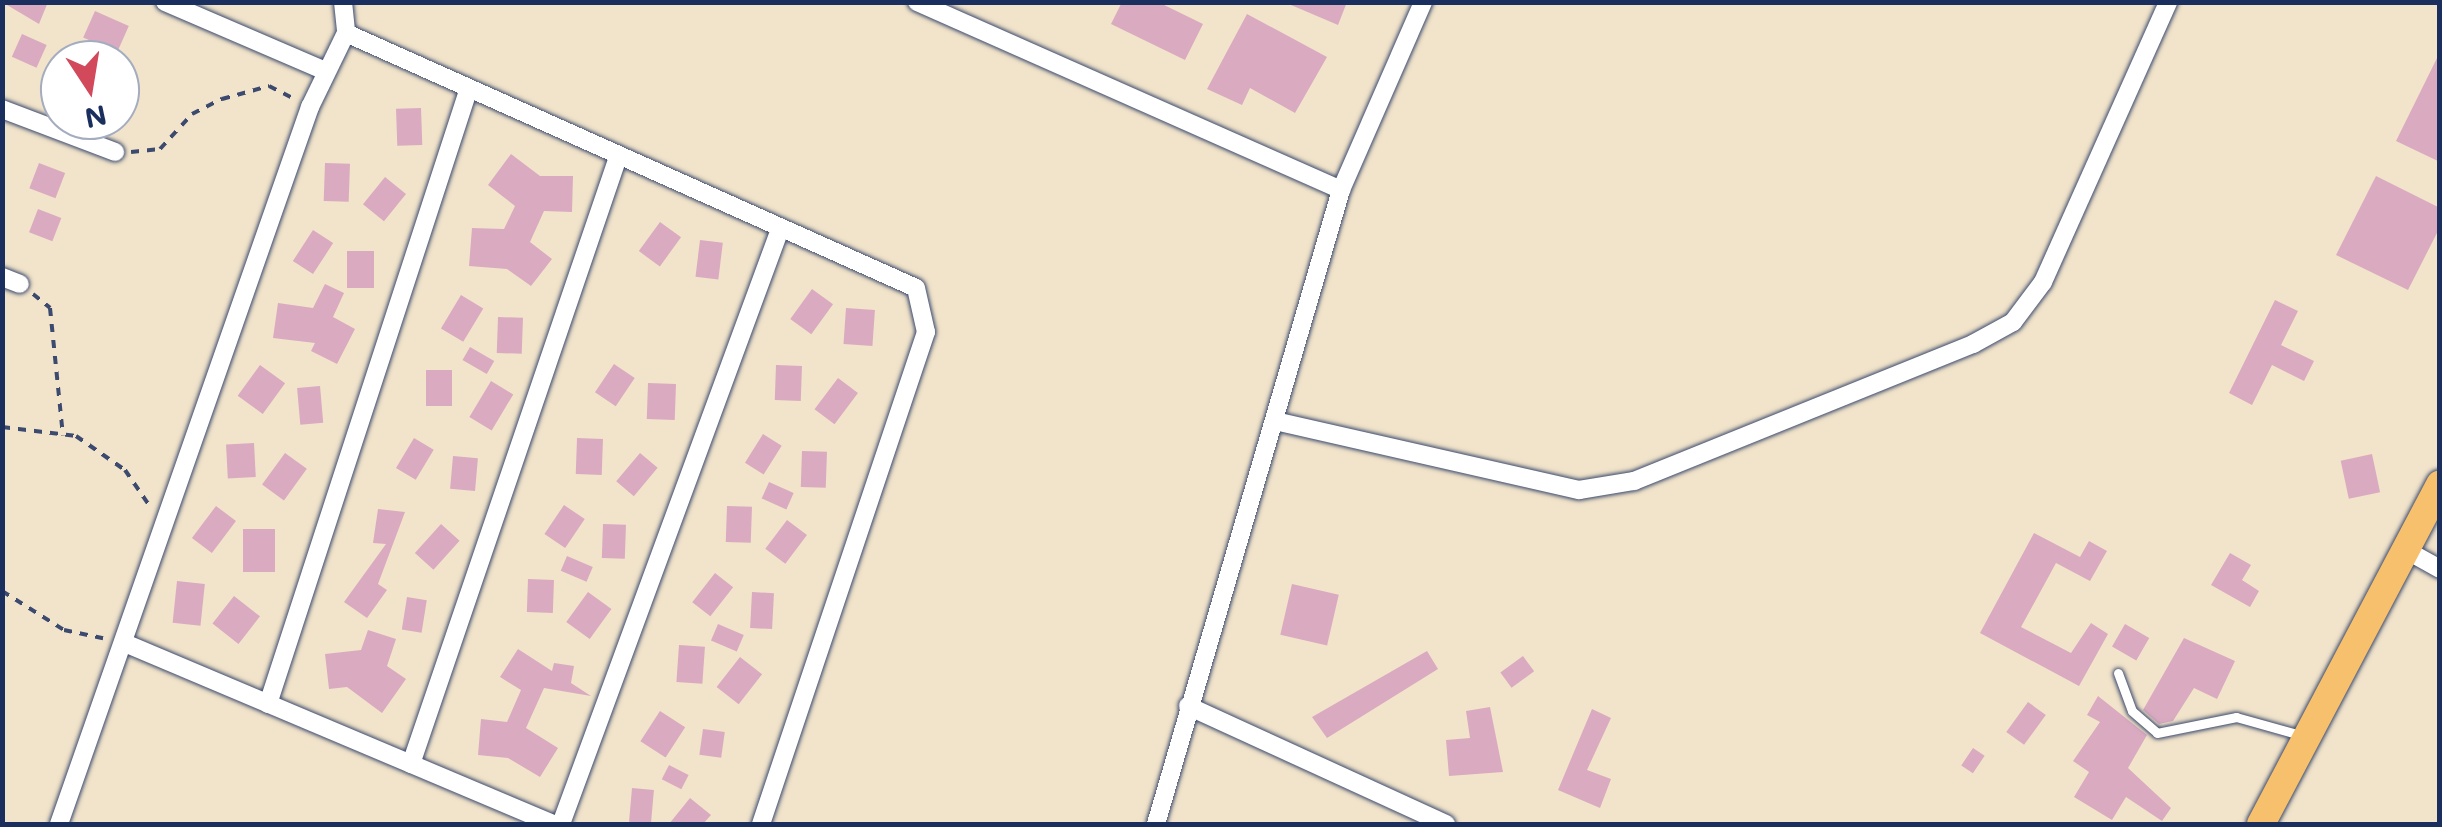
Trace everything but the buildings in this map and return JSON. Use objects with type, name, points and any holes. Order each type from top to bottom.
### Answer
[{"type":"highway","points":[[2261,824],[2440,484]]},
{"type":"street","points":[[164,2],[325,71]]},
{"type":"street","points":[[59,824],[128,644],[162,524],[310,106],[346,33],[343,2]]},
{"type":"street","points":[[917,2],[1341,190]]},
{"type":"street","points":[[1156,824],[1341,190],[1422,2]]},
{"type":"street","points":[[1276,421],[1579,490],[1634,481],[1973,344],[2012,322],[2043,282],[2168,2]]},
{"type":"street","points":[[346,33],[468,91],[916,288],[926,332],[761,824]]},
{"type":"street","points":[[268,704],[468,91]]},
{"type":"street","points":[[2,109],[115,152]]},
{"type":"street","points":[[411,764],[618,157]]},
{"type":"street","points":[[562,824],[780,229]]},
{"type":"street","points":[[2404,549],[2440,568]]},
{"type":"street","points":[[128,644],[553,824]]},
{"type":"street","points":[[1188,706],[1446,824]]},
{"type":"lane","points":[[2118,673],[2132,711],[2158,733],[2236,717],[2307,737]]},
{"type":"path","points":[[115,152],[160,149],[192,114],[268,86],[310,106]]},
{"type":"path","points":[[11,280],[50,308],[63,436]]},
{"type":"path","points":[[2,427],[63,436],[126,470],[162,524]]},
{"type":"path","points":[[2,591],[64,630],[128,644]]}]
